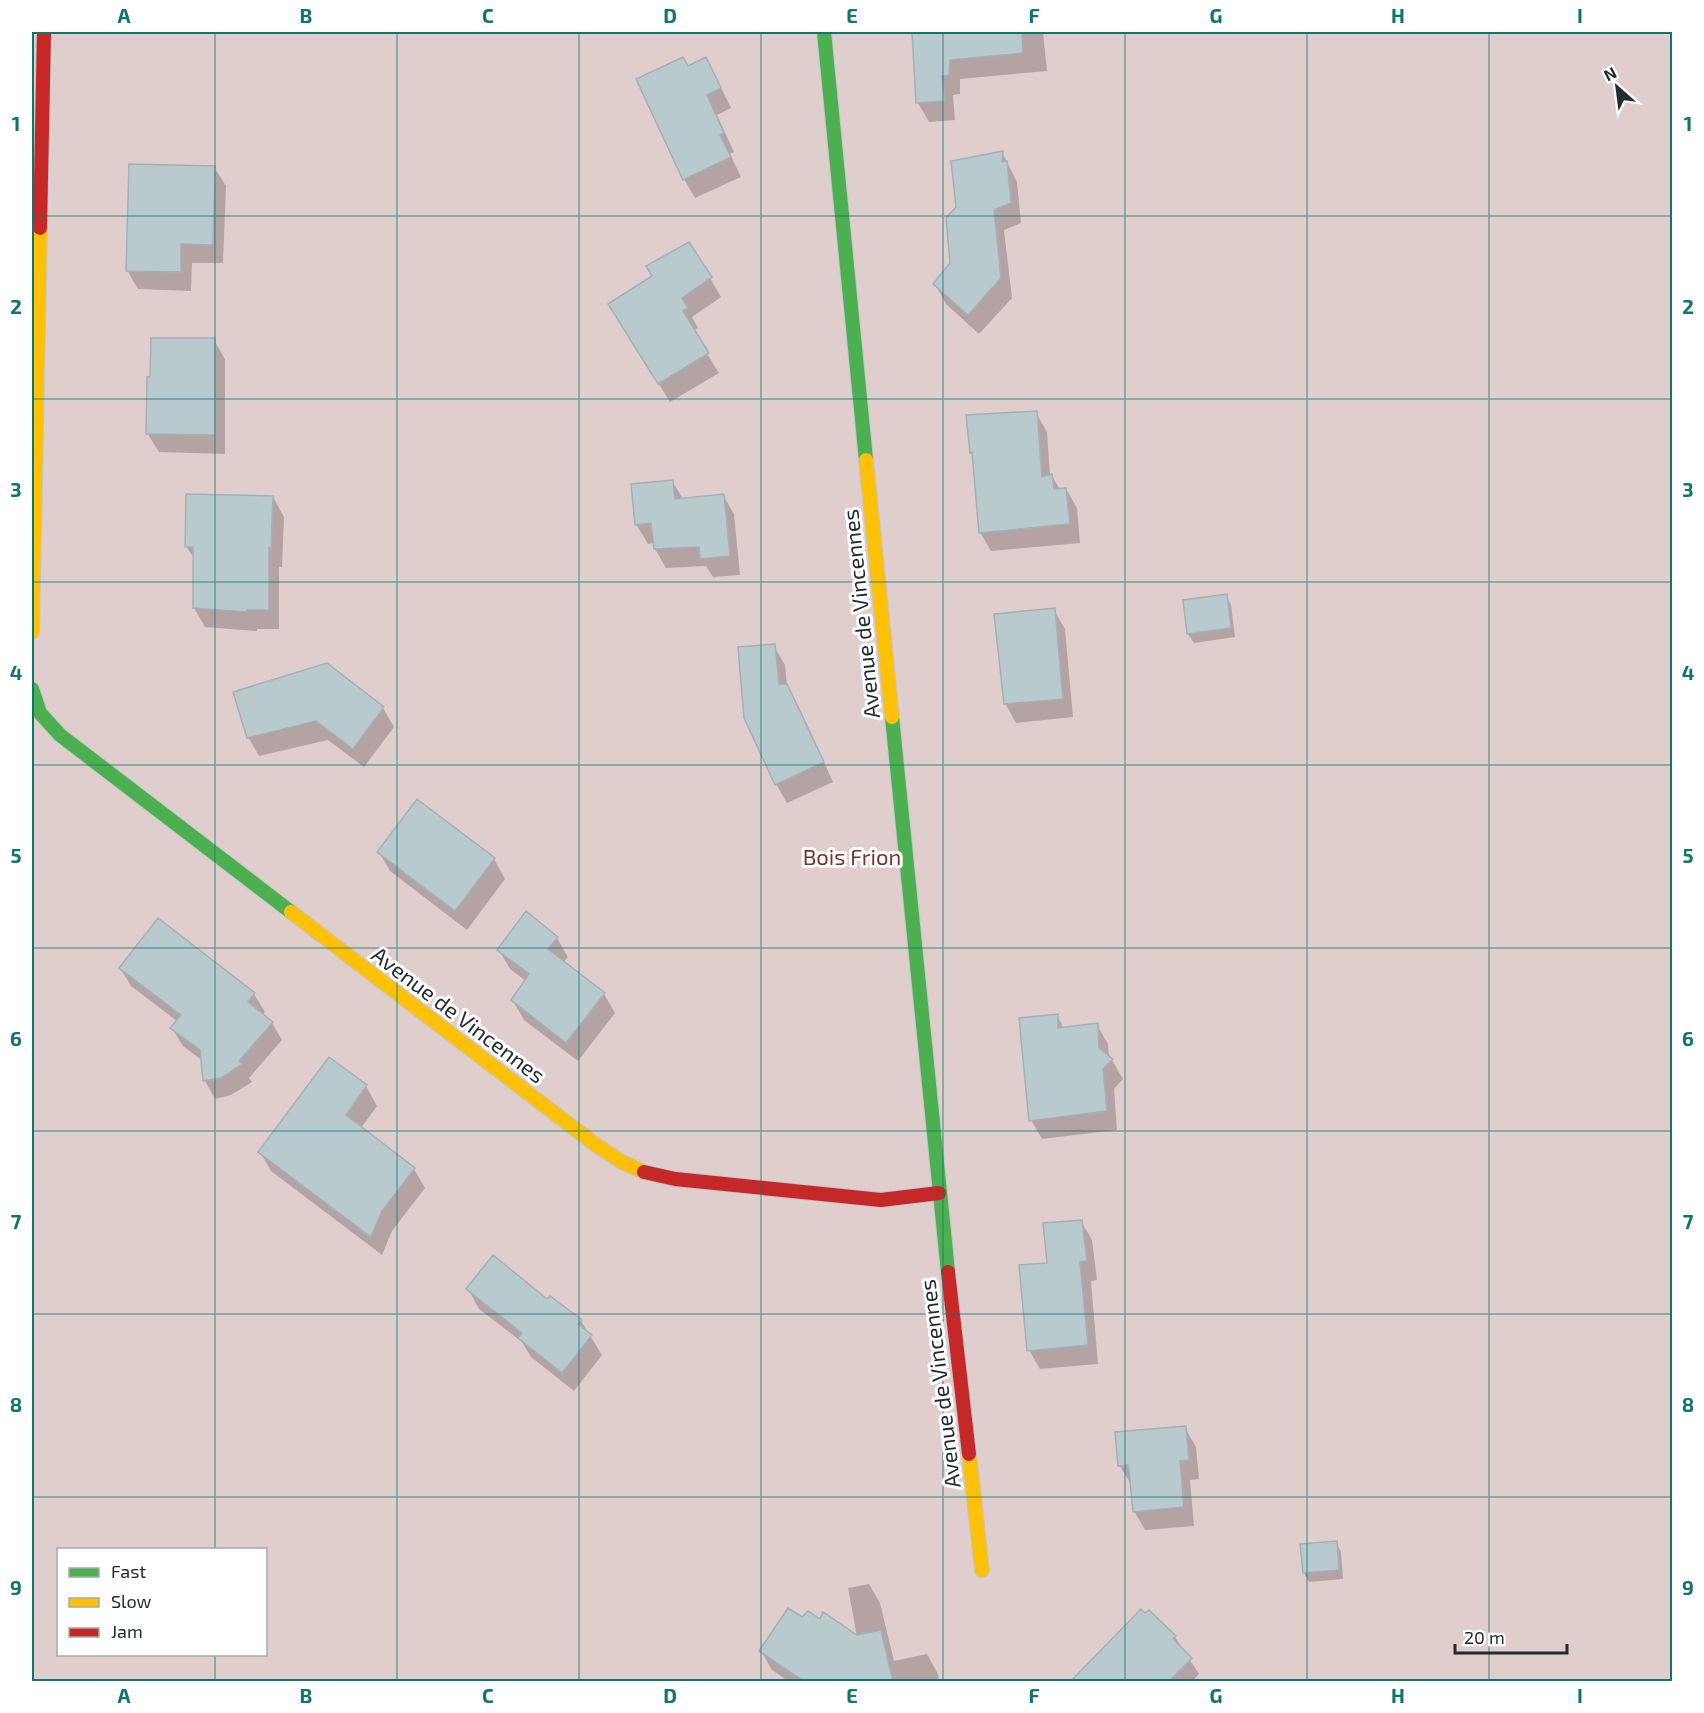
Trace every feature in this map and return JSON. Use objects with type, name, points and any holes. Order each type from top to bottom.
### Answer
[{"type":"street","points":[[32,632],[33,461],[44,32]]},
{"type":"street","name":"Avenue de Vincennes","points":[[824,32],[939,1193],[982,1570]]},
{"type":"street","name":"Avenue de Vincennes","points":[[32,689],[40,712],[60,735],[603,1151],[630,1167],[675,1179],[881,1200],[939,1193]]},
{"type":"green space","name":"Bois Frion","points":[[32,32],[1672,32],[1672,1681],[32,1682]]},
{"type":"building","points":[[912,32],[1022,32],[1023,53],[950,60],[949,75],[942,76],[945,101],[916,103]]},
{"type":"building","points":[[683,57],[688,66],[706,57],[721,88],[707,95],[724,133],[720,135],[731,157],[683,180],[636,79]]},
{"type":"building","points":[[1003,151],[1002,162],[1007,161],[1011,203],[994,210],[1001,278],[968,315],[933,284],[950,263],[946,218],[956,207],[951,161]]},
{"type":"building","points":[[129,164],[215,166],[213,245],[181,244],[181,272],[126,271]]},
{"type":"building","points":[[689,242],[712,277],[682,298],[688,308],[683,311],[709,353],[658,384],[608,304],[652,276],[646,266]]},
{"type":"building","points":[[151,338],[215,338],[215,435],[146,434],[147,377],[150,377]]},
{"type":"building","points":[[1037,411],[1042,477],[1052,474],[1054,489],[1066,488],[1070,524],[979,533],[972,452],[970,453],[966,415]]},
{"type":"building","points":[[673,480],[675,499],[724,494],[730,556],[700,559],[699,547],[654,549],[651,523],[635,525],[631,484]]},
{"type":"building","points":[[186,494],[273,496],[271,549],[269,548],[269,610],[247,610],[247,612],[193,608],[193,547],[185,547]]},
{"type":"building","points":[[1227,594],[1231,628],[1187,634],[1183,600]]},
{"type":"building","points":[[1055,608],[1063,699],[1004,704],[994,614]]},
{"type":"building","points":[[775,644],[779,684],[787,684],[824,762],[775,785],[744,718],[738,647]]},
{"type":"building","points":[[327,663],[384,707],[353,749],[316,721],[247,738],[233,692]]},
{"type":"building","points":[[417,799],[495,858],[455,911],[377,852]]},
{"type":"building","points":[[526,911],[558,937],[548,949],[605,993],[566,1043],[511,1000],[529,974],[497,950]]},
{"type":"building","points":[[158,918],[255,993],[248,1002],[273,1022],[239,1061],[243,1064],[221,1078],[203,1081],[200,1050],[170,1028],[181,1015],[119,968]]},
{"type":"building","points":[[1058,1014],[1058,1028],[1098,1023],[1099,1048],[1113,1059],[1103,1069],[1107,1111],[1029,1121],[1019,1018]]},
{"type":"building","points":[[329,1057],[367,1085],[346,1115],[415,1168],[382,1211],[371,1237],[258,1152]]},
{"type":"building","points":[[1082,1220],[1087,1261],[1080,1262],[1088,1345],[1027,1351],[1019,1265],[1047,1263],[1043,1223]]},
{"type":"building","points":[[493,1255],[547,1299],[550,1296],[582,1320],[578,1324],[592,1335],[562,1373],[518,1338],[522,1333],[466,1289]]},
{"type":"building","points":[[1186,1426],[1189,1460],[1180,1461],[1184,1507],[1133,1512],[1128,1465],[1118,1466],[1115,1432]]},
{"type":"building","points":[[1337,1541],[1339,1570],[1303,1573],[1300,1544]]},
{"type":"building","points":[[788,1608],[802,1617],[808,1611],[820,1619],[823,1612],[857,1635],[881,1630],[893,1682],[805,1682],[759,1651]]},
{"type":"building","points":[[1141,1609],[1145,1613],[1149,1610],[1176,1636],[1173,1639],[1192,1658],[1168,1682],[1070,1682]]},
{"type":"traffic: fast","points":[[824,32],[866,460]]},
{"type":"traffic: fast","points":[[32,689],[40,713],[60,735],[291,912]]},
{"type":"traffic: fast","points":[[892,717],[948,1272]]},
{"type":"traffic: slow","points":[[32,632],[40,228]]},
{"type":"traffic: slow","points":[[866,460],[892,717]]},
{"type":"traffic: slow","points":[[291,912],[596,1145],[622,1162],[644,1172]]},
{"type":"traffic: slow","points":[[969,1454],[982,1570]]},
{"type":"traffic: jam","points":[[40,228],[44,32]]},
{"type":"traffic: jam","points":[[644,1172],[675,1179],[881,1200],[939,1193]]},
{"type":"traffic: jam","points":[[948,1272],[969,1454]]}]
